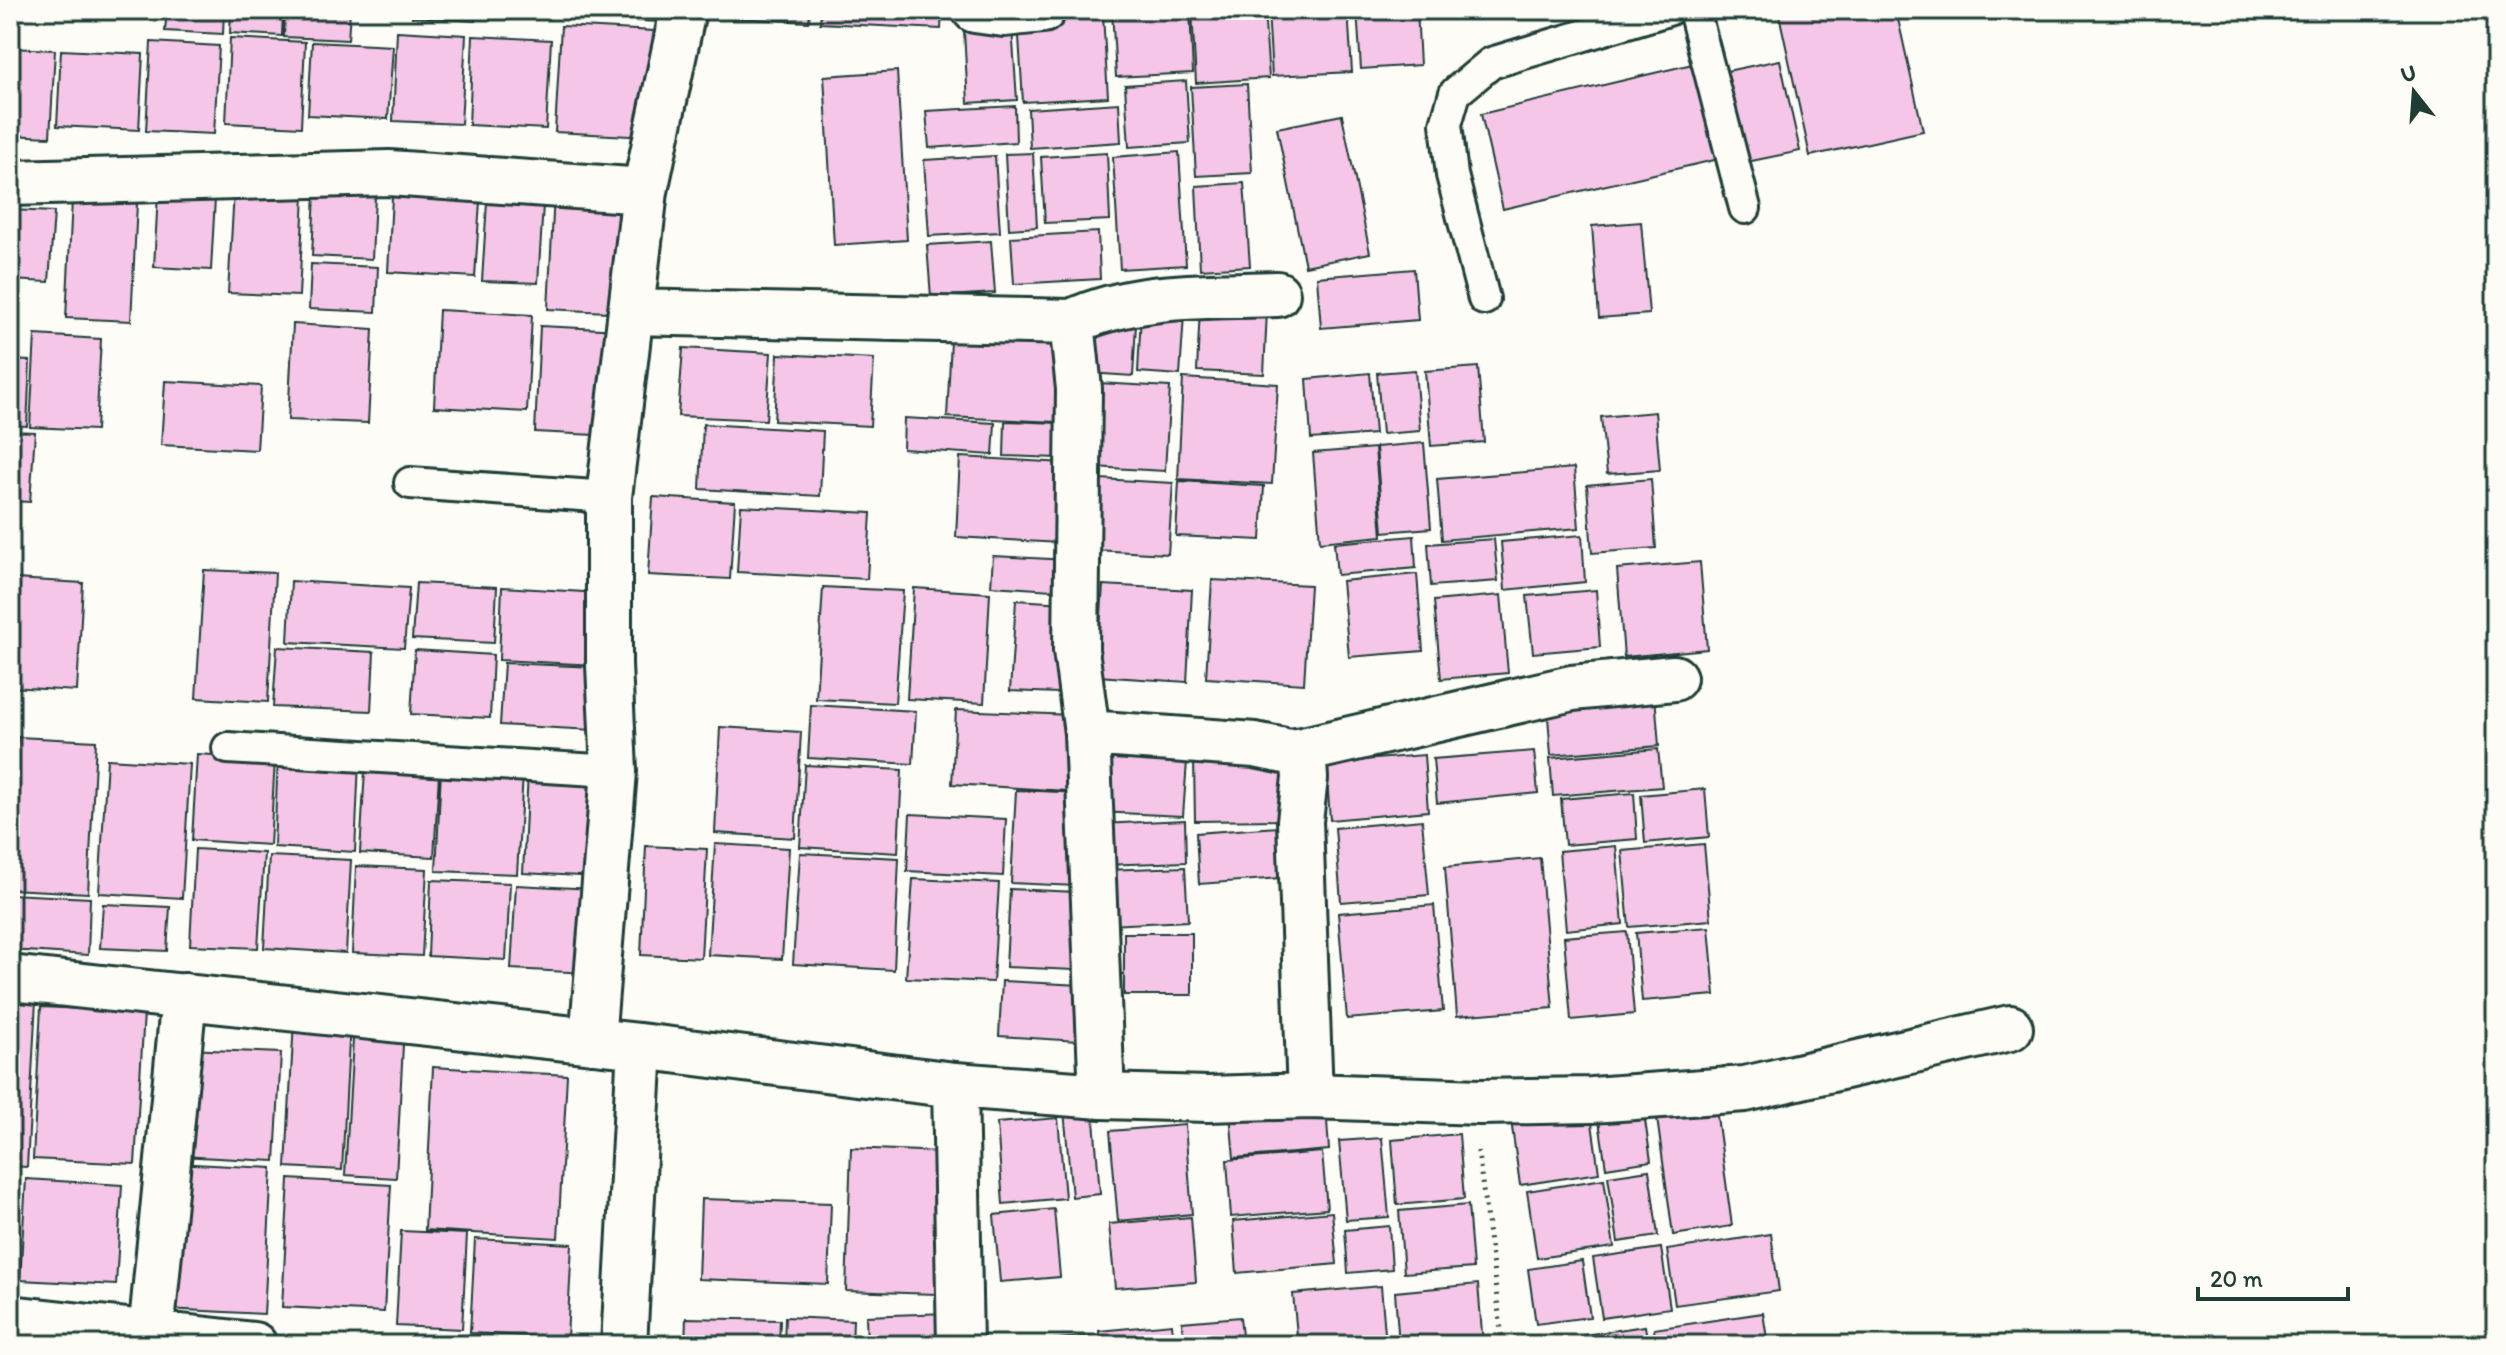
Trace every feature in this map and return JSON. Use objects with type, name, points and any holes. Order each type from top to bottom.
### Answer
[{"type":"street","points":[[592,1041],[614,771],[609,665],[609,497],[645,191],[683,10]]},
{"type":"street","points":[[975,10],[1004,14],[1043,10]]},
{"type":"street","points":[[10,183],[389,173],[645,191]]},
{"type":"street","points":[[631,312],[1072,322],[1110,305],[1136,301],[1277,294]]},
{"type":"street","points":[[1072,322],[1079,389],[1076,650],[1087,733],[1102,1096]]},
{"type":"street","points":[[1087,733],[1255,745],[1290,752],[1572,688],[1674,678]]},
{"type":"street","points":[[1303,750],[1305,778],[1300,821],[1310,1096]]},
{"type":"street","points":[[10,978],[640,1046],[955,1085],[1102,1096],[1310,1096],[1480,1102],[1592,1100],[1745,1089],[2010,1028]]},
{"type":"street","points":[[151,1339],[184,996]]},
{"type":"street","points":[[624,1345],[640,1046]]},
{"type":"street","points":[[955,1085],[960,1345]]},
{"type":"street","points":[[10,1318],[151,1339],[254,1345]]},
{"type":"lane","points":[[1484,299],[1452,175],[1446,124],[1455,93],[1491,63],[1668,10]]},
{"type":"lane","points":[[1694,10],[1745,208]]},
{"type":"lane","points":[[410,483],[609,497]]},
{"type":"lane","points":[[228,748],[614,771]]},
{"type":"path","points":[[1480,1102],[1478,1148],[1503,1345]]},
{"type":"building","points":[[167,10],[224,10],[223,34],[165,31]]},
{"type":"building","points":[[231,10],[283,10],[282,36],[230,33]]},
{"type":"building","points":[[285,10],[350,10],[348,40],[284,37]]},
{"type":"building","points":[[412,10],[475,10],[475,21],[412,17]]},
{"type":"building","points":[[562,10],[662,10],[661,22],[562,17]]},
{"type":"building","points":[[736,10],[810,10],[809,22],[735,18]]},
{"type":"building","points":[[821,10],[942,10],[941,29],[820,23]]},
{"type":"building","points":[[1112,10],[1190,10],[1193,73],[1116,77]]},
{"type":"building","points":[[1192,10],[1264,10],[1269,78],[1196,83]]},
{"type":"building","points":[[1268,10],[1348,10],[1352,72],[1272,76]]},
{"type":"building","points":[[1357,10],[1417,10],[1420,65],[1361,69]]},
{"type":"building","points":[[1778,10],[1896,10],[1923,131],[1810,156]]},
{"type":"building","points":[[1103,15],[1108,97],[1023,102],[1018,20]]},
{"type":"building","points":[[561,26],[654,31],[648,137],[555,132]]},
{"type":"building","points":[[1012,27],[1017,100],[968,103],[964,31]]},
{"type":"building","points":[[397,31],[466,35],[461,124],[393,121]]},
{"type":"building","points":[[473,36],[551,40],[546,129],[469,125]]},
{"type":"building","points":[[230,38],[305,42],[301,127],[226,123]]},
{"type":"building","points":[[151,42],[219,46],[214,134],[146,131]]},
{"type":"building","points":[[312,42],[393,46],[388,119],[308,115]]},
{"type":"building","points":[[10,48],[55,50],[50,137],[10,135]]},
{"type":"building","points":[[61,50],[143,54],[139,130],[57,126]]},
{"type":"building","points":[[1780,60],[1800,151],[1737,164],[1717,73]]},
{"type":"building","points":[[1701,62],[1723,158],[1503,209],[1481,114]]},
{"type":"building","points":[[897,71],[907,240],[834,245],[824,76]]},
{"type":"building","points":[[1186,81],[1190,143],[1129,147],[1125,85]]},
{"type":"building","points":[[1247,84],[1252,173],[1196,176],[1191,87]]},
{"type":"building","points":[[1119,103],[1121,142],[1030,148],[1028,109]]},
{"type":"building","points":[[1015,106],[1016,142],[929,148],[926,111]]},
{"type":"building","points":[[1342,115],[1370,253],[1305,266],[1277,128]]},
{"type":"building","points":[[1179,152],[1186,265],[1120,269],[1113,157]]},
{"type":"building","points":[[1033,153],[1037,227],[1009,229],[1005,154]]},
{"type":"building","points":[[1107,153],[1110,220],[1045,223],[1041,157]]},
{"type":"building","points":[[995,156],[1000,232],[929,236],[924,160]]},
{"type":"building","points":[[1244,183],[1250,266],[1200,269],[1196,186]]},
{"type":"building","points":[[234,192],[304,195],[299,296],[228,293]]},
{"type":"building","points":[[315,193],[375,196],[372,259],[312,256]]},
{"type":"building","points":[[158,194],[215,198],[211,270],[154,267]]},
{"type":"building","points":[[554,194],[635,198],[628,313],[548,309]]},
{"type":"building","points":[[392,197],[480,201],[475,277],[388,272]]},
{"type":"building","points":[[72,200],[137,203],[131,321],[66,318]]},
{"type":"building","points":[[487,202],[543,205],[538,283],[482,281]]},
{"type":"building","points":[[10,210],[54,212],[49,282],[10,280]]},
{"type":"building","points":[[1641,222],[1649,314],[1599,318],[1592,226]]},
{"type":"building","points":[[1098,232],[1100,279],[1014,284],[1011,237]]},
{"type":"building","points":[[991,241],[995,293],[931,297],[927,245]]},
{"type":"building","points":[[311,264],[378,267],[376,312],[309,309]]},
{"type":"building","points":[[1414,269],[1418,320],[1321,328],[1317,277]]},
{"type":"building","points":[[1200,307],[1267,310],[1264,374],[1197,371]]},
{"type":"building","points":[[439,310],[532,315],[527,412],[434,407]]},
{"type":"building","points":[[1141,313],[1184,315],[1180,375],[1138,372]]},
{"type":"building","points":[[1090,321],[1136,324],[1133,376],[1088,373]]},
{"type":"building","points":[[952,322],[1062,328],[1058,422],[947,417]]},
{"type":"building","points":[[293,324],[373,329],[368,423],[288,420]]},
{"type":"building","points":[[540,326],[621,330],[615,436],[535,432]]},
{"type":"building","points":[[35,335],[101,339],[96,430],[30,427]]},
{"type":"building","points":[[683,348],[771,353],[766,420],[678,416]]},
{"type":"building","points":[[778,354],[874,359],[870,426],[774,421]]},
{"type":"building","points":[[10,360],[30,361],[27,426],[10,425]]},
{"type":"building","points":[[1478,367],[1484,442],[1431,446],[1425,371]]},
{"type":"building","points":[[1415,370],[1420,431],[1382,434],[1377,373]]},
{"type":"building","points":[[1370,373],[1375,434],[1311,439],[1307,379]]},
{"type":"building","points":[[1183,378],[1278,384],[1272,484],[1178,479]]},
{"type":"building","points":[[165,381],[261,386],[257,450],[161,445]]},
{"type":"building","points":[[1098,383],[1170,387],[1165,471],[1093,467]]},
{"type":"building","points":[[1655,412],[1660,470],[1607,474],[1601,417]]},
{"type":"building","points":[[904,418],[995,423],[993,455],[903,449]]},
{"type":"building","points":[[1005,421],[1059,423],[1057,458],[1004,456]]},
{"type":"building","points":[[703,424],[823,431],[820,496],[700,489]]},
{"type":"building","points":[[10,431],[35,432],[30,502],[10,501]]},
{"type":"building","points":[[1424,443],[1431,528],[1383,532],[1376,447]]},
{"type":"building","points":[[1375,448],[1382,536],[1320,542],[1313,453]]},
{"type":"building","points":[[960,457],[1065,463],[1060,543],[956,537]]},
{"type":"building","points":[[1574,468],[1579,528],[1442,540],[1437,479]]},
{"type":"building","points":[[1099,479],[1173,483],[1168,554],[1094,550]]},
{"type":"building","points":[[1651,479],[1656,548],[1592,553],[1587,485]]},
{"type":"building","points":[[1179,481],[1264,486],[1261,540],[1176,536]]},
{"type":"building","points":[[653,497],[735,502],[730,579],[648,575]]},
{"type":"building","points":[[741,506],[871,513],[867,579],[737,572]]},
{"type":"building","points":[[1582,535],[1585,582],[1505,590],[1501,542]]},
{"type":"building","points":[[1414,536],[1416,568],[1337,575],[1334,543]]},
{"type":"building","points":[[1494,539],[1498,581],[1431,586],[1428,544]]},
{"type":"building","points":[[993,556],[1069,560],[1068,591],[991,586]]},
{"type":"building","points":[[1700,562],[1707,649],[1624,657],[1617,569]]},
{"type":"building","points":[[204,570],[275,573],[268,702],[196,698]]},
{"type":"building","points":[[1417,574],[1423,651],[1349,657],[1342,581]]},
{"type":"building","points":[[15,579],[83,583],[77,691],[10,687]]},
{"type":"building","points":[[1212,580],[1310,585],[1304,684],[1206,678]]},
{"type":"building","points":[[291,581],[409,588],[404,648],[288,642]]},
{"type":"building","points":[[416,583],[497,587],[494,643],[412,639]]},
{"type":"building","points":[[1103,585],[1192,590],[1187,682],[1097,676]]},
{"type":"building","points":[[502,587],[600,593],[596,665],[499,660]]},
{"type":"building","points":[[823,587],[903,591],[895,703],[816,699]]},
{"type":"building","points":[[914,588],[990,593],[984,703],[907,699]]},
{"type":"building","points":[[1596,590],[1600,647],[1533,653],[1527,596]]},
{"type":"building","points":[[1501,595],[1508,673],[1441,679],[1434,601]]},
{"type":"building","points":[[1016,600],[1064,603],[1058,693],[1010,691]]},
{"type":"building","points":[[277,647],[374,652],[371,711],[273,707]]},
{"type":"building","points":[[415,650],[493,655],[490,718],[411,714]]},
{"type":"building","points":[[504,663],[596,667],[593,730],[500,725]]},
{"type":"building","points":[[1655,695],[1659,746],[1551,755],[1547,704]]},
{"type":"building","points":[[811,705],[916,711],[913,764],[808,758]]},
{"type":"building","points":[[956,710],[1071,715],[1067,791],[952,784]]},
{"type":"building","points":[[720,727],[801,732],[795,838],[715,833]]},
{"type":"building","points":[[18,737],[96,741],[88,893],[10,889]]},
{"type":"building","points":[[1658,749],[1662,787],[1553,796],[1550,758]]},
{"type":"building","points":[[1534,751],[1538,793],[1437,803],[1433,759]]},
{"type":"building","points":[[197,754],[275,759],[270,845],[192,840]]},
{"type":"building","points":[[1424,755],[1428,811],[1330,820],[1326,763]]},
{"type":"building","points":[[278,757],[359,761],[355,852],[274,847]]},
{"type":"building","points":[[1101,757],[1187,761],[1183,816],[1098,812]]},
{"type":"building","points":[[107,759],[190,764],[182,898],[99,893]]},
{"type":"building","points":[[1290,759],[1291,820],[1195,821],[1194,760]]},
{"type":"building","points":[[805,765],[902,770],[898,853],[800,847]]},
{"type":"building","points":[[365,770],[439,774],[434,857],[360,853]]},
{"type":"building","points":[[441,770],[523,774],[517,874],[436,871]]},
{"type":"building","points":[[528,772],[605,776],[599,877],[523,873]]},
{"type":"building","points":[[1705,789],[1709,837],[1645,843],[1641,795]]},
{"type":"building","points":[[1016,790],[1081,793],[1076,886],[1011,883]]},
{"type":"building","points":[[1634,793],[1637,839],[1565,845],[1561,799]]},
{"type":"building","points":[[910,814],[1006,819],[1003,876],[907,871]]},
{"type":"building","points":[[1185,820],[1186,862],[1102,865],[1101,824]]},
{"type":"building","points":[[1422,820],[1429,895],[1341,902],[1335,828]]},
{"type":"building","points":[[1292,826],[1295,877],[1199,884],[1196,833]]},
{"type":"building","points":[[715,844],[789,848],[782,959],[708,955]]},
{"type":"building","points":[[1704,844],[1711,920],[1629,927],[1622,851]]},
{"type":"building","points":[[646,846],[707,849],[701,958],[641,955]]},
{"type":"building","points":[[1616,846],[1623,924],[1566,930],[1559,851]]},
{"type":"building","points":[[195,849],[264,853],[258,948],[190,945]]},
{"type":"building","points":[[800,853],[899,858],[894,970],[793,964]]},
{"type":"building","points":[[269,856],[351,860],[346,953],[264,948]]},
{"type":"building","points":[[1540,858],[1553,1008],[1457,1016],[1445,867]]},
{"type":"building","points":[[356,866],[427,869],[422,956],[352,953]]},
{"type":"building","points":[[1185,867],[1188,921],[1108,925],[1106,870]]},
{"type":"building","points":[[913,879],[999,883],[993,982],[906,978]]},
{"type":"building","points":[[431,880],[510,883],[506,960],[428,956]]},
{"type":"building","points":[[516,885],[593,889],[588,973],[511,969]]},
{"type":"building","points":[[1010,889],[1077,892],[1074,970],[1006,967]]},
{"type":"building","points":[[10,894],[90,898],[88,955],[10,950]]},
{"type":"building","points":[[103,904],[170,907],[167,951],[100,948]]},
{"type":"building","points":[[1434,905],[1443,1011],[1347,1019],[1338,913]]},
{"type":"building","points":[[1709,927],[1715,995],[1642,1001],[1636,933]]},
{"type":"building","points":[[1627,932],[1634,1014],[1571,1020],[1564,937]]},
{"type":"building","points":[[1124,933],[1192,933],[1192,995],[1124,995]]},
{"type":"building","points":[[1002,981],[1081,985],[1078,1041],[999,1036]]},
{"type":"building","points":[[10,998],[36,1000],[27,1167],[10,1166]]},
{"type":"building","points":[[41,1007],[144,1012],[135,1164],[33,1159]]},
{"type":"building","points":[[294,1020],[350,1023],[342,1170],[286,1167]]},
{"type":"building","points":[[354,1023],[404,1025],[396,1178],[345,1175]]},
{"type":"building","points":[[186,1049],[281,1053],[275,1161],[180,1156]]},
{"type":"building","points":[[433,1067],[567,1075],[558,1238],[425,1230]]},
{"type":"building","points":[[1326,1106],[1329,1150],[1234,1158],[1230,1114]]},
{"type":"building","points":[[1093,1107],[1100,1194],[1072,1197],[1064,1110]]},
{"type":"building","points":[[1643,1107],[1651,1161],[1606,1168],[1598,1114]]},
{"type":"building","points":[[1590,1109],[1599,1173],[1520,1185],[1511,1120]]},
{"type":"building","points":[[1716,1109],[1732,1226],[1673,1235],[1657,1118]]},
{"type":"building","points":[[1058,1118],[1065,1198],[1003,1204],[997,1123]]},
{"type":"building","points":[[1185,1125],[1192,1214],[1118,1221],[1110,1131]]},
{"type":"building","points":[[1459,1134],[1464,1199],[1397,1205],[1392,1140]]},
{"type":"building","points":[[1382,1138],[1389,1217],[1346,1220],[1339,1141]]},
{"type":"building","points":[[851,1148],[941,1152],[936,1294],[846,1291]]},
{"type":"building","points":[[1322,1152],[1327,1209],[1231,1217],[1227,1160]]},
{"type":"building","points":[[174,1163],[272,1168],[264,1314],[166,1309]]},
{"type":"building","points":[[1649,1170],[1658,1236],[1618,1242],[1608,1176]]},
{"type":"building","points":[[26,1179],[122,1185],[116,1285],[20,1280]]},
{"type":"building","points":[[289,1179],[391,1185],[384,1312],[282,1307]]},
{"type":"building","points":[[1604,1179],[1614,1247],[1537,1258],[1527,1191]]},
{"type":"building","points":[[701,1199],[831,1203],[828,1284],[698,1279]]},
{"type":"building","points":[[1468,1205],[1473,1268],[1404,1273],[1399,1211]]},
{"type":"building","points":[[1054,1209],[1060,1277],[1000,1282],[994,1215]]},
{"type":"building","points":[[1332,1212],[1337,1264],[1237,1273],[1233,1221]]},
{"type":"building","points":[[1191,1217],[1196,1282],[1115,1288],[1109,1224]]},
{"type":"building","points":[[1389,1226],[1392,1269],[1348,1273],[1345,1230]]},
{"type":"building","points":[[401,1231],[467,1234],[462,1329],[396,1326]]},
{"type":"building","points":[[1771,1234],[1779,1291],[1675,1305],[1667,1250]]},
{"type":"building","points":[[475,1239],[572,1244],[567,1338],[470,1333]]},
{"type":"building","points":[[1661,1248],[1670,1308],[1602,1318],[1593,1258]]},
{"type":"building","points":[[1582,1261],[1590,1317],[1536,1324],[1528,1269]]},
{"type":"building","points":[[1478,1284],[1483,1345],[1399,1345],[1395,1292]]},
{"type":"building","points":[[1381,1286],[1386,1345],[1298,1345],[1293,1294]]},
{"type":"building","points":[[946,1313],[948,1345],[867,1345],[866,1316]]},
{"type":"building","points":[[1763,1313],[1768,1345],[1656,1345],[1654,1329]]},
{"type":"building","points":[[785,1317],[853,1320],[852,1345],[784,1345]]},
{"type":"building","points":[[1240,1317],[1243,1345],[1184,1345],[1182,1322]]},
{"type":"building","points":[[686,1318],[780,1320],[779,1345],[685,1345]]},
{"type":"building","points":[[1172,1324],[1174,1345],[1100,1345],[1099,1331]]},
{"type":"building","points":[[1645,1326],[1648,1345],[1586,1345],[1584,1335]]},
{"type":"building","points":[[1091,1336],[1092,1345],[1001,1345],[1001,1344]]}]
